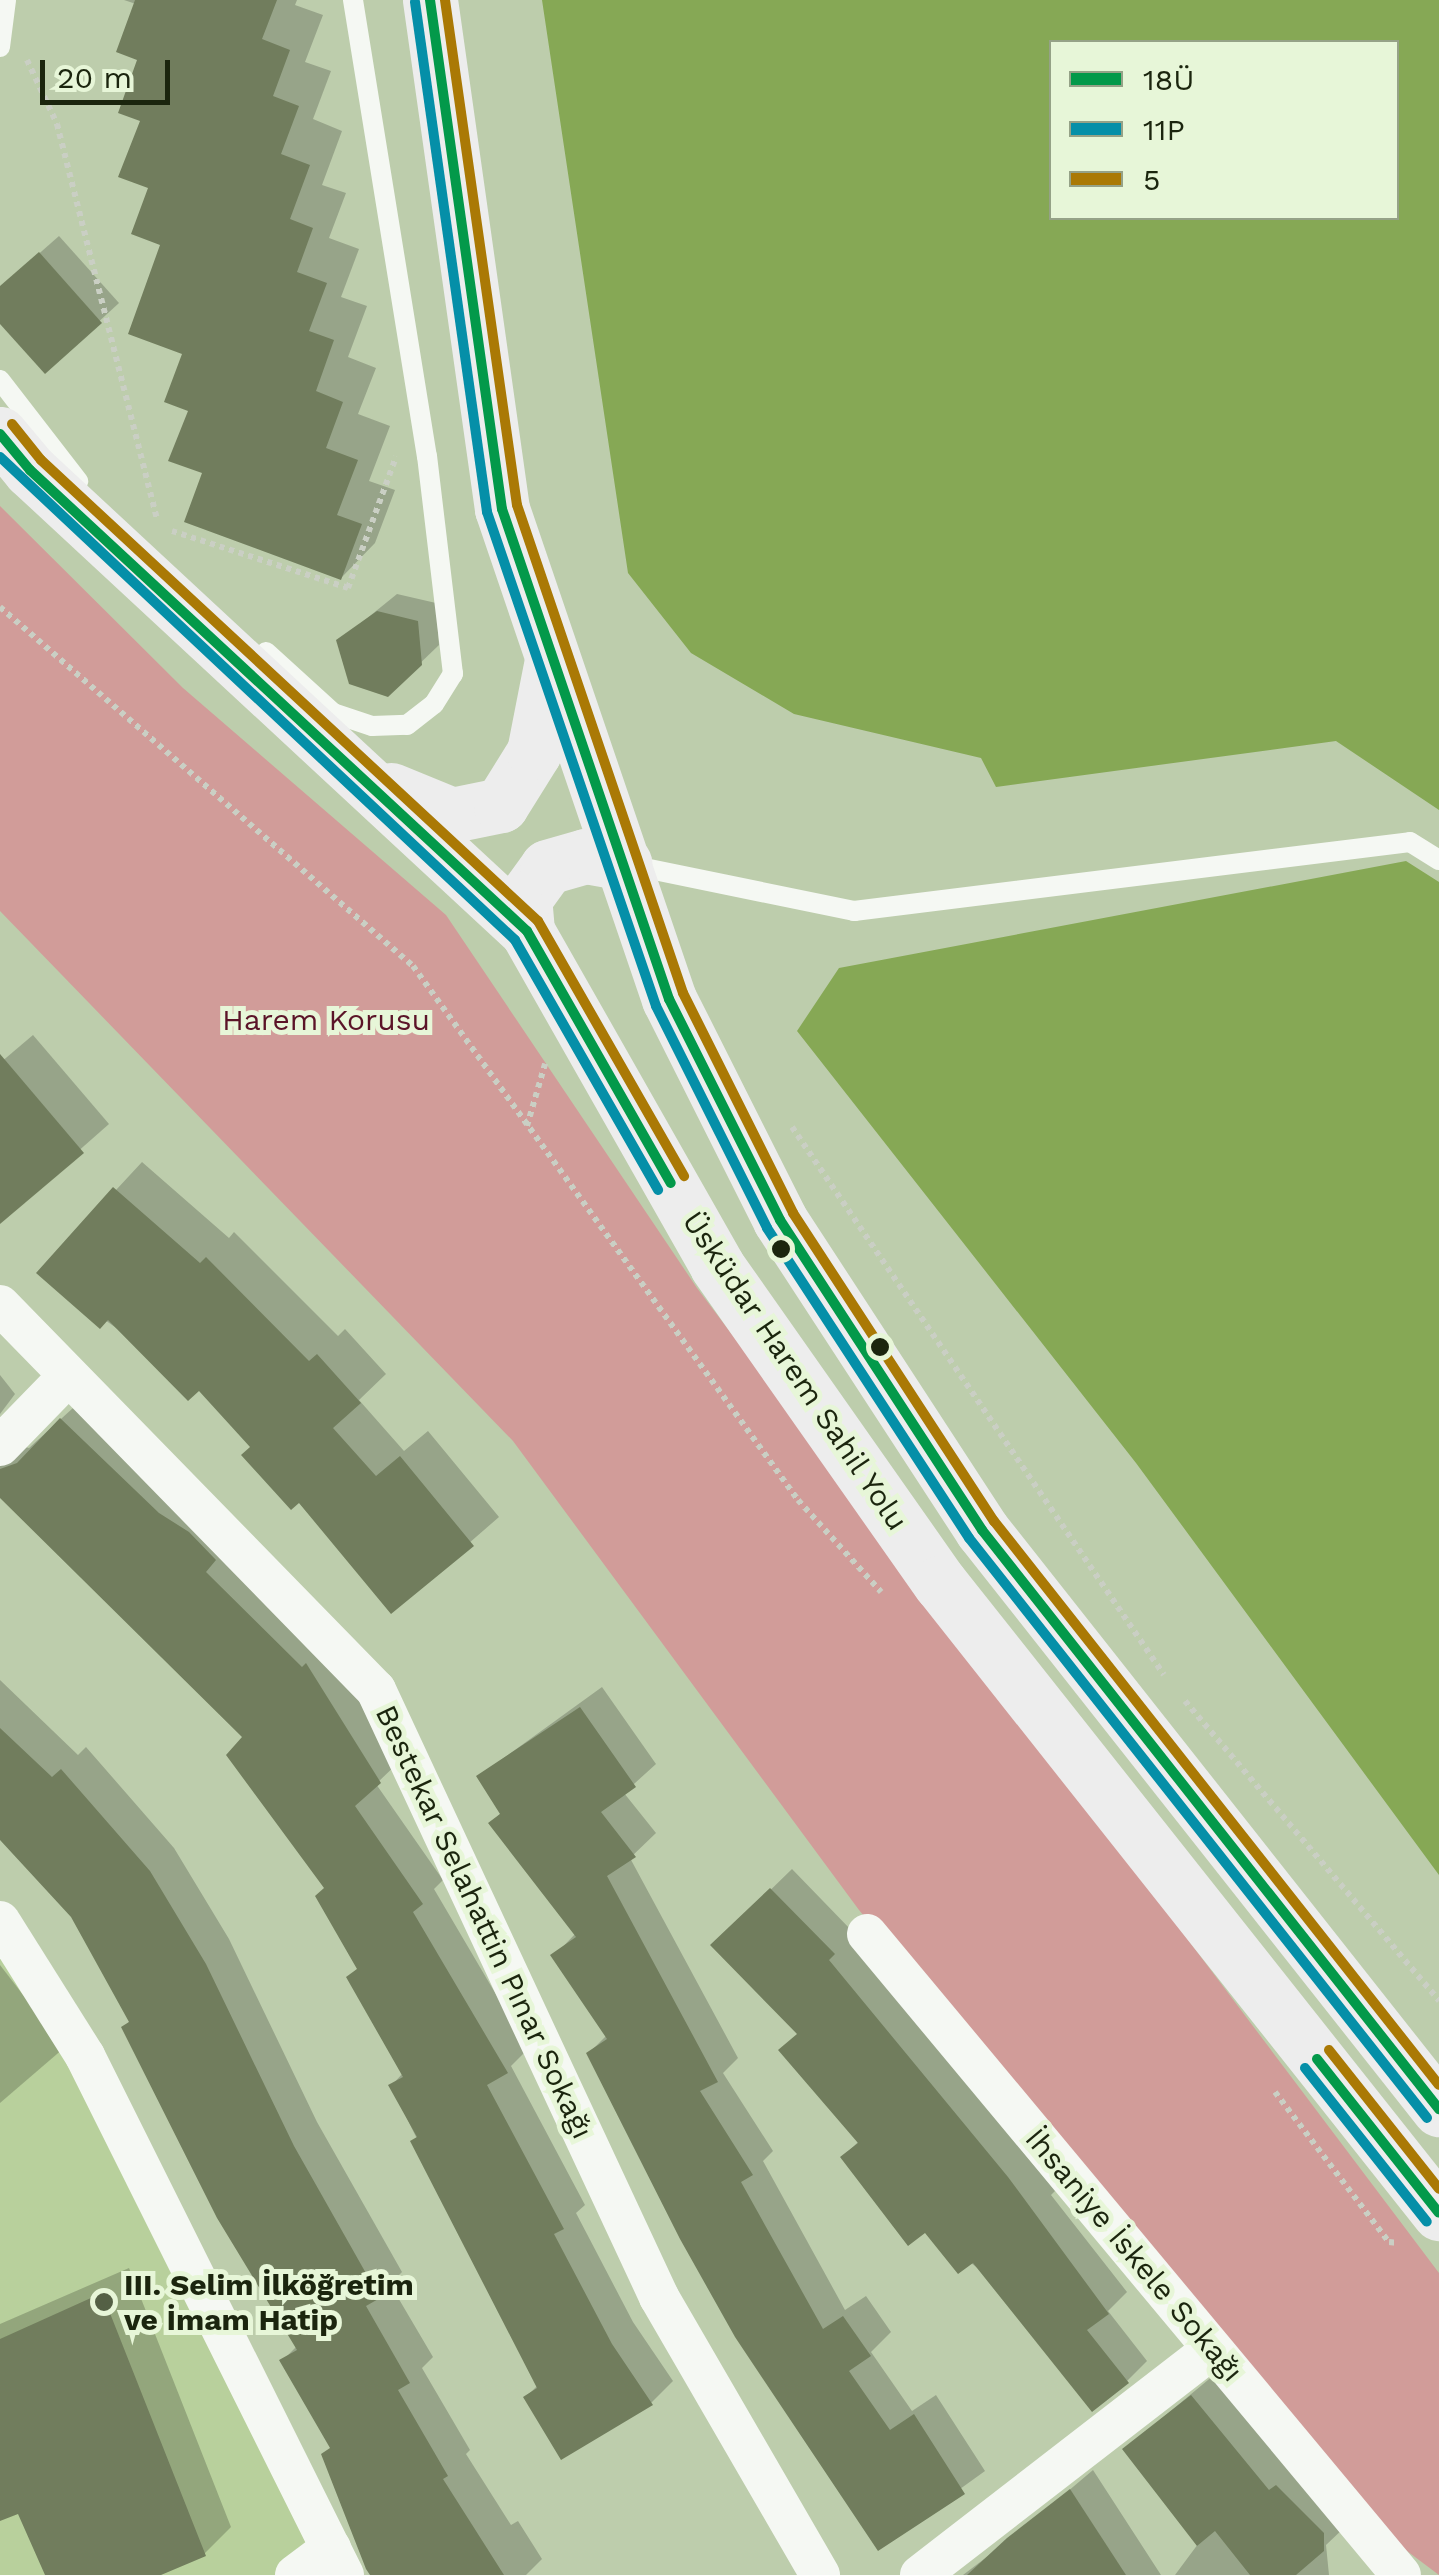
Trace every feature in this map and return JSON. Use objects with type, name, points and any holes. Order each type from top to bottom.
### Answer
[{"type":"main road","points":[[430,0],[502,508],[551,663],[669,1000],[780,1220],[982,1530],[1439,2109]]},
{"type":"main road","name":"Üsküdar Harem Sahil Yolu","points":[[0,434],[30,470],[527,931],[717,1266],[940,1584],[1422,2228]]},
{"type":"main road","points":[[354,768],[422,807],[452,815],[501,805],[534,752],[551,663]]},
{"type":"main road","points":[[527,931],[524,899],[547,867],[585,856],[624,863]]},
{"type":"street","name":"Bestekar Selahattin Pınar Sokağı","points":[[0,1305],[376,1690],[659,2297],[820,2575]]},
{"type":"street","points":[[0,1446],[68,1376]]},
{"type":"street","points":[[0,1921],[85,2056],[338,2562],[295,2575]]},
{"type":"street","name":"İhsaniye İskele Sokağı","points":[[867,1934],[1212,2349],[1382,2570]]},
{"type":"street","points":[[920,2575],[1212,2349]]},
{"type":"lane","points":[[0,380],[81,484],[334,712],[372,726],[407,725],[434,704],[453,674],[427,456],[353,0]]},
{"type":"lane","points":[[0,47],[5,7]]},
{"type":"lane","points":[[624,863],[854,911],[1410,842],[1439,860]]},
{"type":"path","points":[[5,7],[58,124],[160,528],[348,588],[391,458],[427,456]]},
{"type":"path","points":[[0,607],[413,966],[798,1500],[890,1600]]},
{"type":"path","points":[[527,1126],[548,1054]]},
{"type":"path","points":[[784,1116],[1168,1681]]},
{"type":"path","points":[[1180,1696],[1439,2001]]},
{"type":"path","points":[[1268,2084],[1389,2242],[1422,2228]]},
{"type":"shaded area","points":[[542,0],[1439,0],[1439,810],[1336,741],[996,787],[981,758],[794,714],[691,653],[628,573]]},
{"type":"shaded area","points":[[1406,861],[1439,882],[1439,1875],[1136,1463],[797,1031],[839,968]]},
{"type":"shaded area","name":"III. Selim İlköğretim ve İmam Hatip","points":[[0,1921],[331,2548],[295,2575],[0,2575]]},
{"type":"green space","name":"Harem Korusu","points":[[0,506],[183,688],[446,915],[697,1288],[1439,2273],[1439,2575],[1387,2536],[859,1910],[513,1441],[0,911]]},
{"type":"building","points":[[135,0],[277,0],[262,39],[290,50],[273,96],[299,106],[281,154],[310,165],[290,219],[313,228],[297,272],[327,283],[309,331],[334,340],[316,391],[343,402],[326,448],[358,460],[337,515],[362,524],[341,580],[184,522],[202,473],[168,461],[188,411],[164,402],[182,354],[128,334],[160,245],[131,234],[148,188],[118,177],[140,121],[118,113],[137,60],[116,52]]},
{"type":"building","points":[[39,252],[102,323],[45,374],[0,324],[0,286]]},
{"type":"building","points":[[377,611],[418,621],[422,665],[388,697],[349,684],[336,640]]},
{"type":"building","points":[[0,1054],[84,1153],[0,1224]]},
{"type":"building","points":[[113,1187],[200,1263],[206,1257],[309,1361],[317,1354],[361,1403],[333,1428],[376,1476],[400,1456],[474,1546],[391,1614],[299,1503],[291,1510],[241,1455],[250,1447],[199,1391],[188,1401],[108,1320],[100,1329],[36,1273]]},
{"type":"building","points":[[60,1418],[159,1513],[189,1532],[216,1560],[206,1572],[302,1667],[306,1663],[381,1783],[355,1806],[423,1904],[413,1912],[508,2073],[487,2085],[564,2229],[554,2234],[612,2344],[653,2405],[561,2460],[523,2397],[537,2388],[410,2141],[417,2137],[388,2085],[403,2077],[346,1977],[357,1969],[315,1896],[324,1888],[226,1755],[242,1737],[0,1498],[0,1469],[17,1463]]},
{"type":"building","points":[[580,1707],[636,1787],[601,1812],[636,1857],[607,1876],[718,2082],[700,2091],[753,2175],[741,2182],[823,2329],[843,2316],[871,2356],[849,2371],[890,2430],[914,2414],[965,2494],[878,2551],[735,2337],[680,2239],[586,2053],[607,2039],[550,1955],[576,1937],[488,1823],[500,1814],[476,1776]]},
{"type":"building","points":[[0,1728],[52,1777],[61,1769],[150,1871],[206,1964],[294,2146],[380,2298],[366,2306],[410,2383],[398,2390],[448,2476],[443,2479],[504,2575],[370,2575],[366,2569],[321,2454],[330,2448],[279,2360],[297,2350],[217,2218],[121,2027],[129,2022],[71,1917],[0,1840]]},
{"type":"building","points":[[770,1888],[835,1954],[829,1960],[1008,2177],[1109,2314],[1087,2330],[1129,2383],[1092,2412],[973,2263],[958,2274],[925,2233],[908,2246],[840,2157],[858,2143],[778,2050],[797,2034],[710,1945]]},
{"type":"building","points":[[102,2293],[206,2556],[161,2575],[45,2575],[18,2514],[0,2521],[0,2339]]},
{"type":"building","points":[[1191,2395],[1269,2490],[1276,2485],[1324,2533],[1324,2551],[1296,2575],[1250,2575],[1215,2531],[1197,2546],[1122,2449]]},
{"type":"building","points":[[1070,2489],[1126,2575],[967,2575],[1007,2538]]},
{"type":"transit line","name":"18Ü","points":[[430,0],[502,509],[669,999],[780,1220],[982,1530],[1439,2109]]},
{"type":"transit line","name":"5","points":[[445,0],[517,505],[683,993],[793,1213],[994,1521],[1439,2085]]},
{"type":"transit line","name":"11P","points":[[415,2],[487,512],[656,1006],[767,1228],[969,1538],[1427,2118]]},
{"type":"transit line","name":"5","points":[[12,424],[41,460],[538,921],[684,1176]]},
{"type":"transit line","name":"18Ü","points":[[0,434],[30,470],[527,931],[671,1183]]},
{"type":"transit line","name":"11P","points":[[0,457],[515,940],[658,1190]]},
{"type":"transit line","name":"5","points":[[1329,2050],[1439,2189]]},
{"type":"transit line","name":"18Ü","points":[[1317,2059],[1439,2213]]},
{"type":"transit line","name":"11P","points":[[1305,2068],[1427,2222]]},
{"type":"place","name":"III. Selim İlköğretim ve İmam Hatip","points":[[104,2302]]}]
